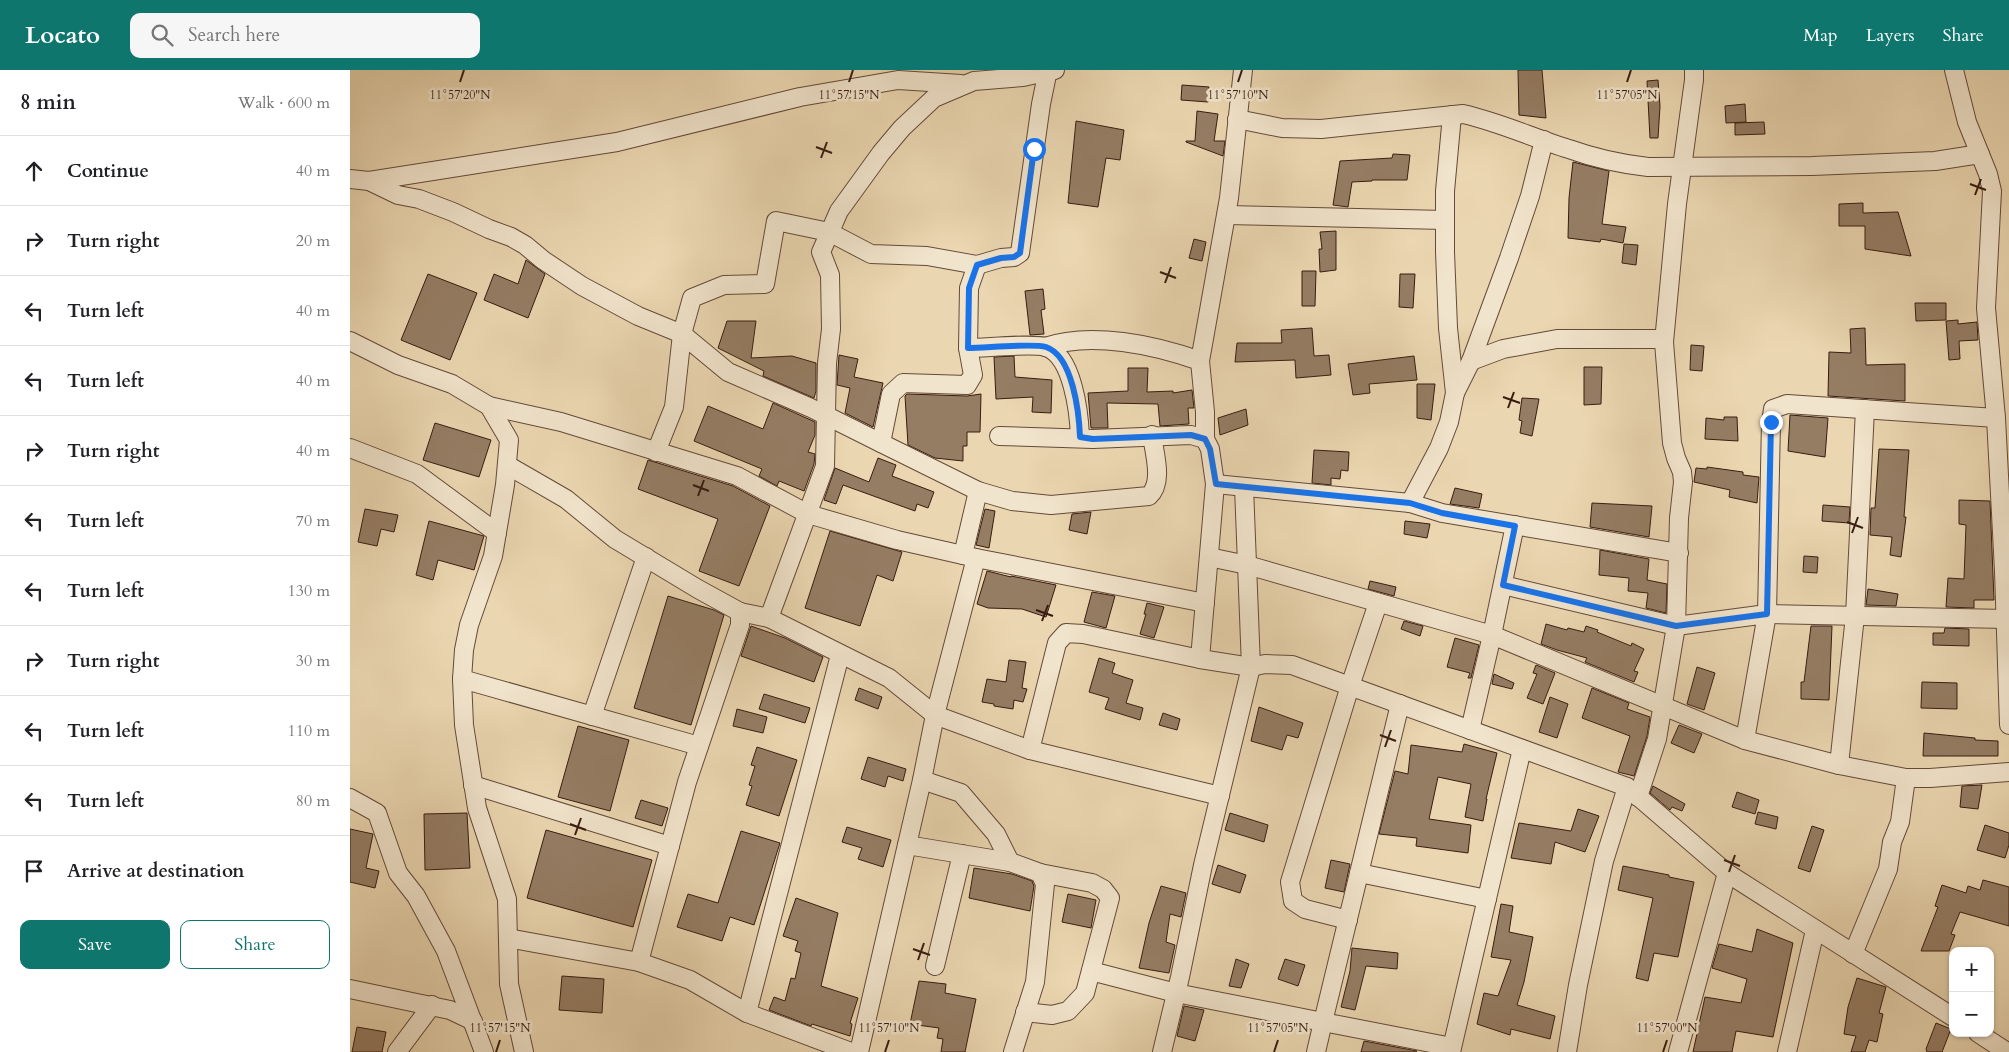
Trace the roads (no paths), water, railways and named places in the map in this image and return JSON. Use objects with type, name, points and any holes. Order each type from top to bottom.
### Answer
[{"type":"street","points":[[350,179],[369,181],[617,142],[800,97],[898,80],[963,84],[997,78],[1023,77],[1050,70],[1040,113],[1020,253],[1014,257],[1001,258],[977,265],[926,256],[871,254],[829,232],[810,226],[776,221],[765,284],[724,285],[692,298],[682,334],[674,407],[656,452]]},
{"type":"street","points":[[1200,659],[1216,484],[1210,449],[1205,439],[1205,412],[1200,361],[1227,215],[1243,70]]},
{"type":"street","points":[[1567,1052],[1578,985],[1604,861],[1657,740],[1676,626],[1682,477],[1672,444],[1664,339],[1671,255],[1694,70]]},
{"type":"street","points":[[1954,70],[1967,122],[1988,174],[1992,191],[1986,308],[1996,418],[2009,725]]},
{"type":"street","points":[[769,618],[825,466],[827,363],[831,330],[830,275],[821,252],[839,211],[881,153],[902,128],[934,98],[963,84]]},
{"type":"street","points":[[1452,114],[1445,191],[1445,220],[1448,328],[1455,393]]},
{"type":"street","points":[[1237,118],[1282,128],[1321,129],[1463,114],[1482,118],[1571,150],[1627,164],[1648,167],[1812,166],[1906,163],[1935,161],[1980,154]]},
{"type":"street","points":[[1410,503],[1439,448],[1449,422],[1455,393],[1471,361],[1530,196],[1544,140]]},
{"type":"street","points":[[369,181],[398,195],[419,199],[511,237],[582,286],[638,316],[682,334],[728,372],[826,415],[978,491],[1012,501],[1051,505],[1149,496],[1155,490],[1157,477],[1152,435]]},
{"type":"street","points":[[1227,215],[1445,220]]},
{"type":"street","points":[[881,443],[891,394],[903,383],[967,385],[973,375],[968,348],[969,288],[977,265]]},
{"type":"street","points":[[1471,361],[1503,350],[1558,339],[1664,339]]},
{"type":"street","points":[[350,341],[398,365],[452,384],[489,406],[562,422],[737,476],[808,514],[896,540],[969,557],[1205,602]]},
{"type":"street","points":[[968,348],[1045,347],[1059,342],[1123,341],[1200,361]]},
{"type":"street","points":[[1045,347],[1058,353],[1069,378],[1078,408],[1080,437]]},
{"type":"street","points":[[1745,740],[1767,614],[1771,422],[1774,409],[1787,404],[1996,418]]},
{"type":"street","points":[[489,406],[509,440],[505,485],[493,556],[469,625],[464,650],[462,679],[464,725],[477,808],[507,899],[509,984],[524,1052]]},
{"type":"street","points":[[1839,765],[1855,616],[1865,409]]},
{"type":"street","points":[[999,436],[1080,437],[1093,439],[1152,435],[1191,435],[1205,439]]},
{"type":"street","points":[[350,448],[417,474],[497,533]]},
{"type":"street","points":[[507,464],[566,499],[615,539],[698,590],[740,612],[769,618],[889,678],[935,715],[1030,750],[1220,796]]},
{"type":"street","points":[[1216,484],[1410,503],[1442,513],[1680,553]]},
{"type":"street","points":[[1162,1052],[1251,667],[1244,487]]},
{"type":"street","points":[[859,1052],[922,780],[969,557],[978,491]]},
{"type":"street","points":[[1470,730],[1515,526]]},
{"type":"street","points":[[592,716],[646,557]]},
{"type":"street","points":[[1209,557],[1247,565],[1492,635],[1745,740],[1839,765],[1906,778],[2009,772]]},
{"type":"street","points":[[1503,585],[1676,626],[1767,614],[2006,619]]},
{"type":"street","points":[[1348,920],[1305,909],[1293,901],[1290,882],[1350,686],[1378,603]]},
{"type":"street","points":[[639,962],[687,782],[740,625],[740,612]]},
{"type":"street","points":[[1030,750],[1058,643],[1066,633],[1083,634],[1200,659],[1251,667],[1265,664],[1292,665],[1522,749],[1633,792],[1727,873],[1949,1014]]},
{"type":"street","points":[[748,1013],[840,655]]},
{"type":"street","points":[[462,679],[699,746]]},
{"type":"street","points":[[1316,1052],[1400,704]]},
{"type":"street","points":[[1091,971],[1176,993],[1451,1050],[1522,749]]},
{"type":"street","points":[[1853,954],[1888,869],[1892,842],[1900,822],[1906,778]]},
{"type":"street","points":[[922,780],[961,792],[996,834],[1010,862]]},
{"type":"street","points":[[473,785],[670,846]]},
{"type":"street","points":[[350,798],[377,813],[398,873],[416,896],[446,952],[484,1052]]},
{"type":"street","points":[[907,845],[1010,862],[1040,873],[1092,883],[1103,889],[1110,898],[1085,993],[1068,1011],[1052,1015],[1025,1012]]},
{"type":"street","points":[[934,966],[962,854]]},
{"type":"street","points":[[1013,1052],[1034,982],[1045,884],[1040,873]]},
{"type":"street","points":[[1359,873],[1487,899]]},
{"type":"street","points":[[1678,1052],[1727,873]]},
{"type":"street","points":[[1787,1052],[1815,930]]},
{"type":"street","points":[[508,938],[639,962],[690,980],[748,1013],[852,1052]]},
{"type":"street","points":[[350,989],[432,1005],[450,1010],[473,1021]]},
{"type":"street","points":[[397,1052],[432,1005]]},
{"type":"street","points":[[1984,1037],[2007,1052]]}]
